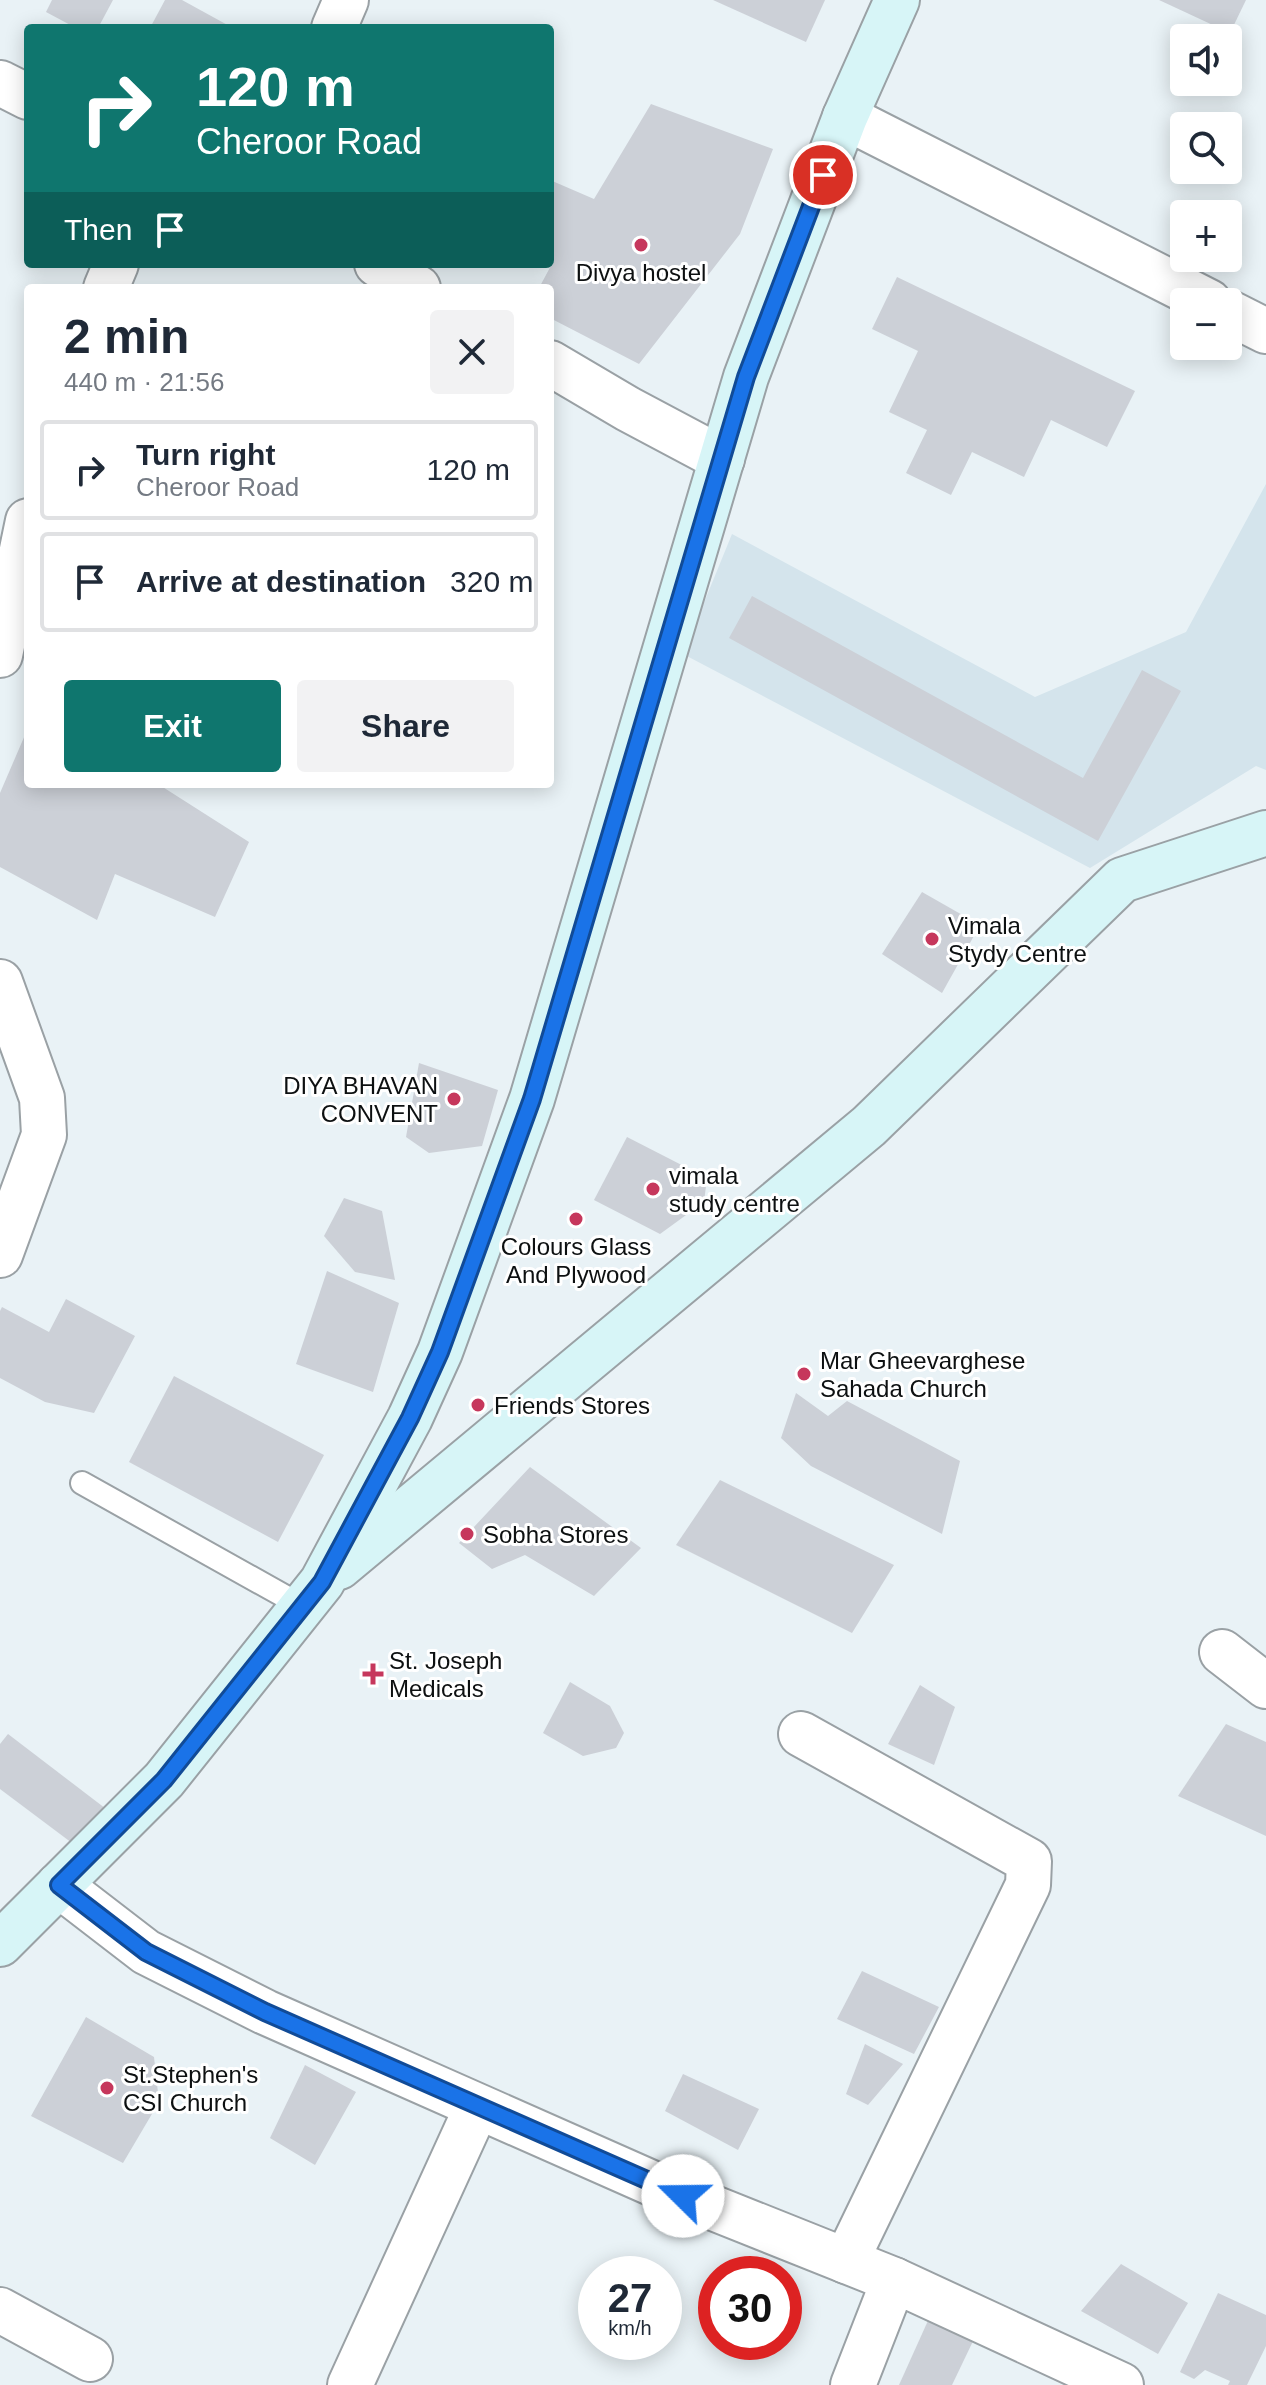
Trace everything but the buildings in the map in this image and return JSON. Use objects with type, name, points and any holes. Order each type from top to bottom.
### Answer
[{"type":"main road","points":[[0,1944],[164,1780],[312,1594],[410,1418],[434,1365],[532,1099],[746,377],[845,117],[897,0]]},
{"type":"main road","points":[[312,1594],[869,1126],[1122,880],[1266,833]]},
{"type":"street","points":[[336,24],[346,0]]},
{"type":"street","points":[[0,83],[24,95]]},
{"type":"street","points":[[845,117],[1181,288]]},
{"type":"street","points":[[384,268],[411,284]]},
{"type":"street","points":[[1242,319],[1266,331]]},
{"type":"street","points":[[554,365],[722,459]]},
{"type":"street","points":[[0,655],[24,540]]},
{"type":"street","points":[[0,982],[42,1098],[44,1135],[0,1255]]},
{"type":"street","points":[[1222,1652],[1266,1686]]},
{"type":"street","points":[[801,1734],[1029,1861],[1028,1885],[846,2261]]},
{"type":"street","points":[[59,1885],[146,1952],[265,2012],[656,2185],[894,2280],[1121,2385]]},
{"type":"street","points":[[350,2385],[477,2107]]},
{"type":"street","points":[[853,2385],[894,2280]]},
{"type":"street","points":[[0,2310],[90,2359]]},
{"type":"lane","points":[[82,1483],[312,1594]]},
{"type":"shaded area","points":[[1266,484],[1266,770],[1256,766],[1090,868],[683,654],[732,534],[1035,697],[1186,632]]},
{"type":"place","name":"Divya hostel","points":[[641,245]]},
{"type":"place","name":"Vimala Stydy Centre","points":[[932,939]]},
{"type":"place","name":"DIYA BHAVAN CONVENT","points":[[454,1099]]},
{"type":"place","name":"vimala study centre","points":[[653,1189]]},
{"type":"place","name":"Colours Glass And Plywood","points":[[576,1219]]},
{"type":"place","name":"Mar Gheevarghese Sahada Church","points":[[804,1374]]},
{"type":"place","name":"Friends Stores","points":[[478,1405]]},
{"type":"place","name":"Sobha Stores","points":[[467,1534]]},
{"type":"place","name":"St. Joseph Medicals","points":[[373,1674]]},
{"type":"place","name":"St.Stephen's CSI Church","points":[[107,2088]]},
{"type":"route","points":[[683,2196],[265,2012],[146,1952],[59,1885],[164,1780],[322,1582],[410,1418],[440,1352],[532,1099],[746,377],[823,175]]}]
